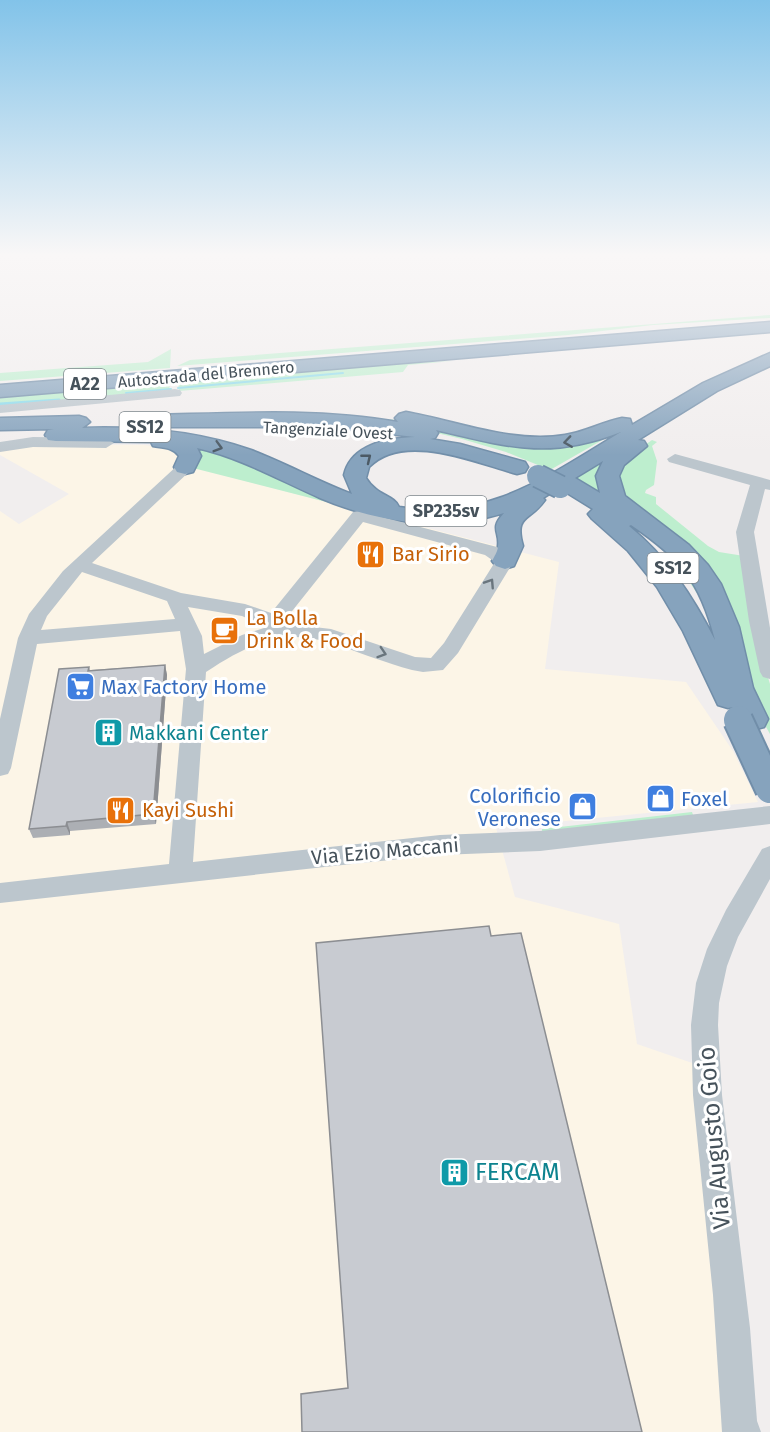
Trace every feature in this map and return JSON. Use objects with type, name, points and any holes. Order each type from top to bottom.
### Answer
[{"type":"highway","name":"Autostrada del Brennero","points":[[0,391],[176,378],[770,324]]},
{"type":"highway","points":[[283,419],[349,416],[405,418],[505,441],[547,444],[583,440],[642,415],[738,365],[770,352]]},
{"type":"highway","points":[[739,687],[722,618],[712,592],[701,574],[688,557],[617,501],[608,482],[608,475],[610,467],[621,455],[710,398],[737,373],[770,359]]},
{"type":"highway","name":"SP235sv","points":[[0,430],[56,435],[161,435],[211,444],[234,451],[366,507],[395,515],[435,518],[479,514],[508,506],[737,373]]},
{"type":"highway","name":"Autostrada del Brennero","points":[[0,384],[176,378]]},
{"type":"highway","name":"SP235sv","points":[[517,466],[444,447],[412,444],[389,447],[367,456],[356,469],[355,478],[364,494],[392,507],[433,512],[477,508],[505,500],[540,481],[648,418],[699,385]]},
{"type":"highway","name":"Tangenziale Ovest","points":[[0,424],[283,419],[380,425],[433,434],[489,450],[550,482],[597,511],[630,538],[657,568],[685,610],[746,719],[770,755]]},
{"type":"highway","name":"Tangenziale Ovest","points":[[0,430],[289,425],[384,431],[438,441],[517,466],[605,506],[637,531],[675,571],[700,609],[739,687],[769,806]]},
{"type":"highway","points":[[56,435],[174,442],[185,447],[190,454],[185,467]]},
{"type":"highway","points":[[505,561],[511,546],[507,531],[510,520],[550,482]]},
{"type":"street","points":[[0,409],[176,378]]},
{"type":"street","points":[[0,447],[33,442],[106,443]]},
{"type":"street","points":[[675,459],[765,483],[745,532],[759,621],[770,672]]},
{"type":"street","points":[[0,768],[28,638],[38,614],[53,593],[80,564],[185,467]]},
{"type":"street","points":[[80,564],[174,597],[222,604],[279,625],[423,665],[436,664],[452,648],[505,561],[491,550],[359,516],[279,625],[219,654],[196,669]]},
{"type":"street","points":[[174,597],[192,636],[196,669],[180,873]]},
{"type":"street","points":[[28,638],[185,620],[222,604]]},
{"type":"street","points":[[769,806],[750,769],[770,755]]},
{"type":"street","name":"Via Ezio Maccani","points":[[0,893],[440,845],[540,841],[769,806]]},
{"type":"street","name":"Via Augusto Goio","points":[[743,1432],[739,1429],[738,1365],[710,1123],[704,1029],[709,983],[724,938],[770,856]]},
{"type":"shaded area","points":[[31,444],[144,445],[171,448],[180,453],[180,464],[559,562],[545,669],[686,682],[733,751],[758,802],[496,828],[515,897],[619,924],[637,1044],[698,1065],[728,1432],[0,1432],[0,511],[19,524],[69,494],[0,455],[0,450]]},
{"type":"green space","points":[[682,322],[706,322],[177,366],[190,360]]},
{"type":"green space","points":[[171,349],[170,368],[0,381],[0,373],[148,362]]},
{"type":"green space","points":[[453,361],[408,365],[403,372],[179,391],[178,382],[374,365]]},
{"type":"green space","points":[[171,382],[168,392],[0,407],[0,396]]},
{"type":"green space","points":[[678,415],[622,451],[602,476],[679,556],[707,609],[681,570],[658,544],[568,479]]},
{"type":"green space","points":[[373,418],[397,420],[498,443],[618,431],[550,470],[506,452],[462,439]]},
{"type":"green space","points":[[652,440],[657,442],[652,446],[657,461],[654,485],[645,493],[656,497],[656,504],[708,546],[719,552],[744,556],[759,648],[770,684],[770,734],[761,718],[723,607],[616,492],[621,462]]},
{"type":"green space","points":[[194,443],[381,516],[189,467],[193,463]]},
{"type":"green space","points":[[692,812],[693,815],[542,832],[542,829]]},
{"type":"building","name":"Makkani Center","points":[[165,665],[153,814],[67,822],[66,826],[29,829],[59,669],[89,667],[88,671]]},
{"type":"building","name":"FERCAM","points":[[489,926],[491,936],[521,933],[642,1432],[302,1432],[301,1394],[348,1388],[316,943]]},
{"type":"waterway","points":[[178,388],[343,373]]},
{"type":"waterway","points":[[126,393],[171,389]]},
{"type":"waterway","points":[[0,404],[59,400]]},
{"type":"place","name":"Bar Sirio","points":[[371,554]]},
{"type":"place","name":"La Bolla Drink & Food","points":[[225,630]]},
{"type":"place","name":"Max Factory Home","points":[[80,687]]},
{"type":"place","name":"Makkani Center","points":[[108,733]]},
{"type":"place","name":"Foxel","points":[[660,799]]},
{"type":"place","name":"Colorificio Veronese","points":[[582,807]]},
{"type":"place","name":"Kayi Sushi","points":[[121,810]]},
{"type":"place","name":"FERCAM","points":[[454,1172]]}]
